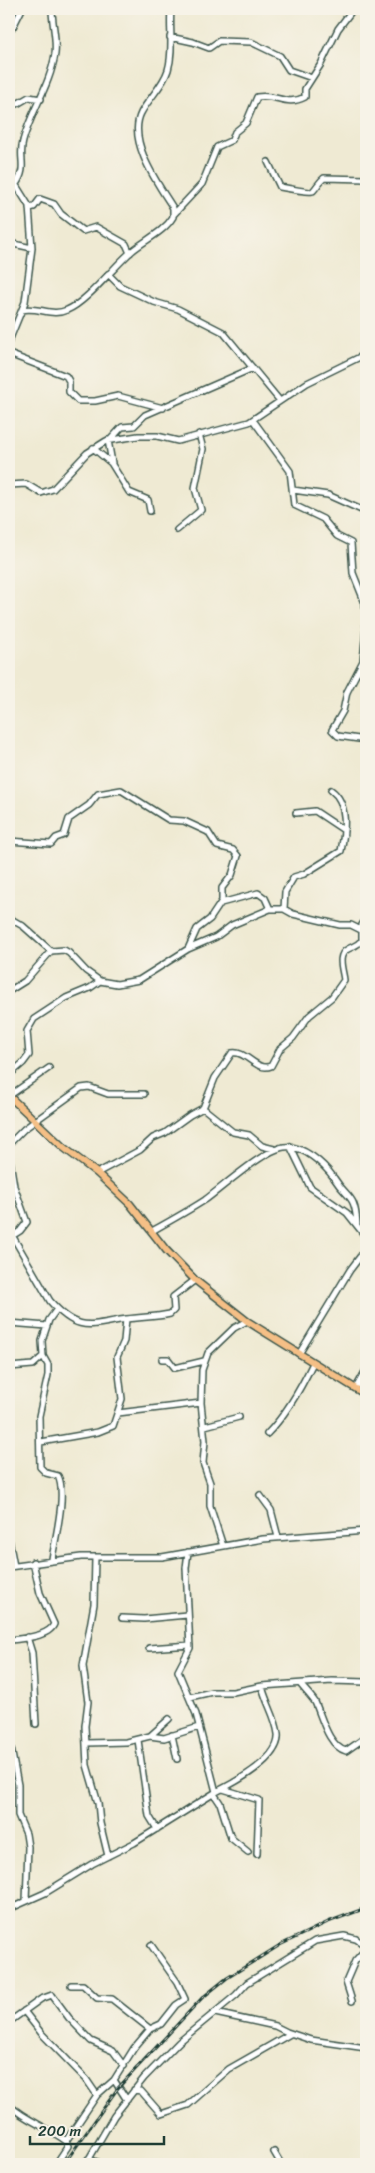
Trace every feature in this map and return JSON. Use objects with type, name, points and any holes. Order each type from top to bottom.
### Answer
[{"type":"main road","points":[[9,1096],[34,1122],[130,1204],[166,1250],[195,1280],[247,1321],[366,1395]]},
{"type":"street","points":[[9,30],[13,27],[22,9]]},
{"type":"street","points":[[16,184],[24,172],[22,143],[41,100],[54,57],[56,41],[52,9]]},
{"type":"street","points":[[171,9],[170,64],[167,73],[140,114],[137,135],[140,147],[174,214]]},
{"type":"street","points":[[22,310],[30,308],[52,313],[67,310],[83,300],[130,253],[167,225],[174,214],[202,184],[217,147],[232,140],[235,132],[244,127],[257,97],[269,96],[289,102],[306,96],[305,90],[338,29],[353,9]]},
{"type":"street","points":[[170,37],[209,48],[219,41],[251,42],[280,56],[290,71],[312,78]]},
{"type":"street","points":[[9,104],[17,104],[29,97],[41,100]]},
{"type":"street","points":[[268,162],[280,187],[294,187],[308,193],[312,192],[324,178],[366,179]]},
{"type":"street","points":[[9,174],[29,208],[32,248],[28,287],[22,310],[9,341]]},
{"type":"street","points":[[29,208],[34,207],[40,199],[51,202],[61,214],[83,230],[97,228],[126,244],[130,253]]},
{"type":"street","points":[[9,244],[32,248]]},
{"type":"street","points":[[108,274],[120,286],[154,302],[178,308],[223,332],[280,401]]},
{"type":"street","points":[[9,354],[66,376],[70,381],[69,392],[78,401],[95,402],[118,396],[163,408]]},
{"type":"street","points":[[109,440],[138,436],[157,436],[178,441],[253,420],[315,379],[366,354]]},
{"type":"street","points":[[9,485],[26,484],[40,493],[49,492],[93,448],[109,440],[124,426],[134,426],[142,417],[253,368]]},
{"type":"street","points":[[253,420],[288,468],[294,505],[323,519],[337,536],[349,541],[352,546],[353,573],[365,604],[366,629],[363,661],[348,692],[343,711],[332,730],[338,736],[366,740]]},
{"type":"street","points":[[177,530],[201,510],[196,488],[203,449],[199,434]]},
{"type":"street","points":[[109,440],[113,466]]},
{"type":"street","points":[[93,448],[113,466],[129,492],[148,500],[150,511]]},
{"type":"street","points":[[293,490],[328,495],[366,512]]},
{"type":"street","points":[[9,841],[51,844],[56,838],[64,835],[69,819],[89,805],[98,794],[121,790],[168,820],[184,821],[208,832],[217,846],[233,850],[238,856],[234,871],[222,888],[221,903],[210,919],[197,929],[188,949]]},
{"type":"street","points":[[284,909],[285,892],[290,881],[339,853],[343,804],[338,795],[331,790]]},
{"type":"street","points":[[296,813],[315,812],[342,829]]},
{"type":"street","points":[[221,903],[258,893],[265,898],[270,909]]},
{"type":"street","points":[[9,990],[25,980],[51,952],[64,950],[86,971],[100,981],[117,984],[139,980],[188,949],[216,937],[232,925],[270,909],[284,909],[294,914],[340,925],[351,925],[361,930]]},
{"type":"street","points":[[9,918],[23,926],[51,952]]},
{"type":"street","points":[[97,1174],[140,1150],[153,1138],[165,1133],[190,1115],[204,1108],[215,1078],[232,1053],[238,1053],[261,1067],[271,1066],[280,1049],[298,1033],[309,1016],[332,997],[344,980],[341,968],[342,957],[347,949],[355,947],[362,940],[361,930],[366,919]]},
{"type":"street","points":[[9,1075],[23,1063],[28,1055],[27,1031],[34,1019],[66,998],[90,988],[100,981]]},
{"type":"street","points":[[9,1096],[49,1068]]},
{"type":"street","points":[[9,1144],[34,1122],[81,1088],[89,1087],[108,1094],[144,1094]]},
{"type":"street","points":[[204,1108],[233,1132],[254,1137],[262,1146],[274,1150]]},
{"type":"street","points":[[290,1146],[310,1187],[347,1213],[366,1237]]},
{"type":"street","points":[[152,1232],[203,1201],[274,1150],[290,1146],[311,1156],[331,1174],[354,1202],[357,1209],[357,1224]]},
{"type":"street","points":[[9,1155],[14,1186],[27,1222],[11,1237]]},
{"type":"street","points":[[9,1230],[11,1237],[57,1309],[85,1325],[99,1326],[126,1319],[170,1314],[174,1310],[174,1297],[195,1280]]},
{"type":"street","points":[[299,1354],[350,1270],[366,1249]]},
{"type":"street","points":[[52,1559],[60,1500],[60,1482],[58,1476],[46,1473],[40,1467],[39,1416],[48,1376],[48,1365],[43,1356],[42,1341],[47,1326],[57,1309]]},
{"type":"street","points":[[41,1442],[108,1429],[113,1426],[122,1400],[117,1354],[124,1341],[126,1319]]},
{"type":"street","points":[[223,1546],[210,1506],[210,1483],[203,1466],[205,1426],[201,1404],[204,1362],[208,1353],[234,1328],[247,1321]]},
{"type":"street","points":[[9,1323],[47,1326]]},
{"type":"street","points":[[9,1367],[33,1365],[43,1356]]},
{"type":"street","points":[[162,1359],[168,1359],[175,1368],[204,1362]]},
{"type":"street","points":[[267,1434],[277,1424],[303,1384],[313,1363]]},
{"type":"street","points":[[356,1388],[366,1370]]},
{"type":"street","points":[[118,1413],[201,1404]]},
{"type":"street","points":[[205,1426],[239,1417]]},
{"type":"street","points":[[9,1428],[9,1446]]},
{"type":"street","points":[[260,1494],[271,1510],[278,1537]]},
{"type":"street","points":[[9,1540],[12,1566],[52,1559],[95,1557],[162,1558],[278,1537],[366,1531]]},
{"type":"street","points":[[188,1552],[186,1568],[187,1615],[190,1645],[188,1654],[178,1669],[190,1697],[215,1793],[231,1838],[248,1852]]},
{"type":"street","points":[[95,1557],[94,1604],[83,1666],[88,1702],[86,1726],[88,1774],[98,1803],[100,1823],[108,1856]]},
{"type":"street","points":[[9,1640],[49,1632],[54,1624],[40,1593],[32,1562]]},
{"type":"street","points":[[122,1618],[144,1619],[187,1615]]},
{"type":"street","points":[[27,1637],[32,1653],[36,1724]]},
{"type":"street","points":[[149,1648],[190,1645]]},
{"type":"street","points":[[190,1697],[212,1692],[233,1692],[262,1686],[332,1681],[366,1682]]},
{"type":"street","points":[[300,1684],[314,1702],[328,1733],[342,1749],[346,1750],[366,1737]]},
{"type":"street","points":[[9,1909],[45,1893],[157,1829],[259,1766],[269,1756],[277,1742],[276,1727],[262,1686]]},
{"type":"street","points":[[87,1743],[138,1740],[150,1736],[169,1719]]},
{"type":"street","points":[[9,1720],[10,1743],[18,1785],[18,1815],[26,1834],[28,1847],[26,1901]]},
{"type":"street","points":[[150,1736],[164,1738],[199,1727]]},
{"type":"street","points":[[172,1735],[177,1759]]},
{"type":"street","points":[[138,1740],[149,1816],[157,1829]]},
{"type":"street","points":[[224,1789],[259,1800],[257,1854]]},
{"type":"street","points":[[103,2164],[87,2162],[114,2116],[134,2090],[179,2042],[248,1983],[315,1941],[344,1936],[356,1939],[366,1947],[355,1961],[346,1982],[352,2001]]},
{"type":"street","points":[[66,2141],[97,2095],[114,2080],[150,2029],[161,2024],[185,1997],[151,1945]]},
{"type":"street","points":[[71,1985],[83,1985],[97,1998],[112,1999],[150,2029]]},
{"type":"street","points":[[9,2022],[41,1999],[52,1995],[88,2037],[113,2051],[124,2066]]},
{"type":"street","points":[[24,2011],[42,2034],[86,2079],[97,2095]]},
{"type":"street","points":[[215,2012],[275,2026],[290,2034],[311,2040],[366,2048]]},
{"type":"street","points":[[134,2090],[141,2092],[161,2114],[188,2105],[229,2068],[290,2034]]},
{"type":"street","points":[[114,2080],[127,2100]]},
{"type":"street","points":[[9,2106],[20,2115],[54,2132],[66,2141],[68,2146],[56,2164]]},
{"type":"street","points":[[274,2152],[280,2164]]},
{"type":"railway","points":[[64,2164],[118,2088],[202,1998],[227,1978],[280,1945],[328,1922],[366,1908]]}]
